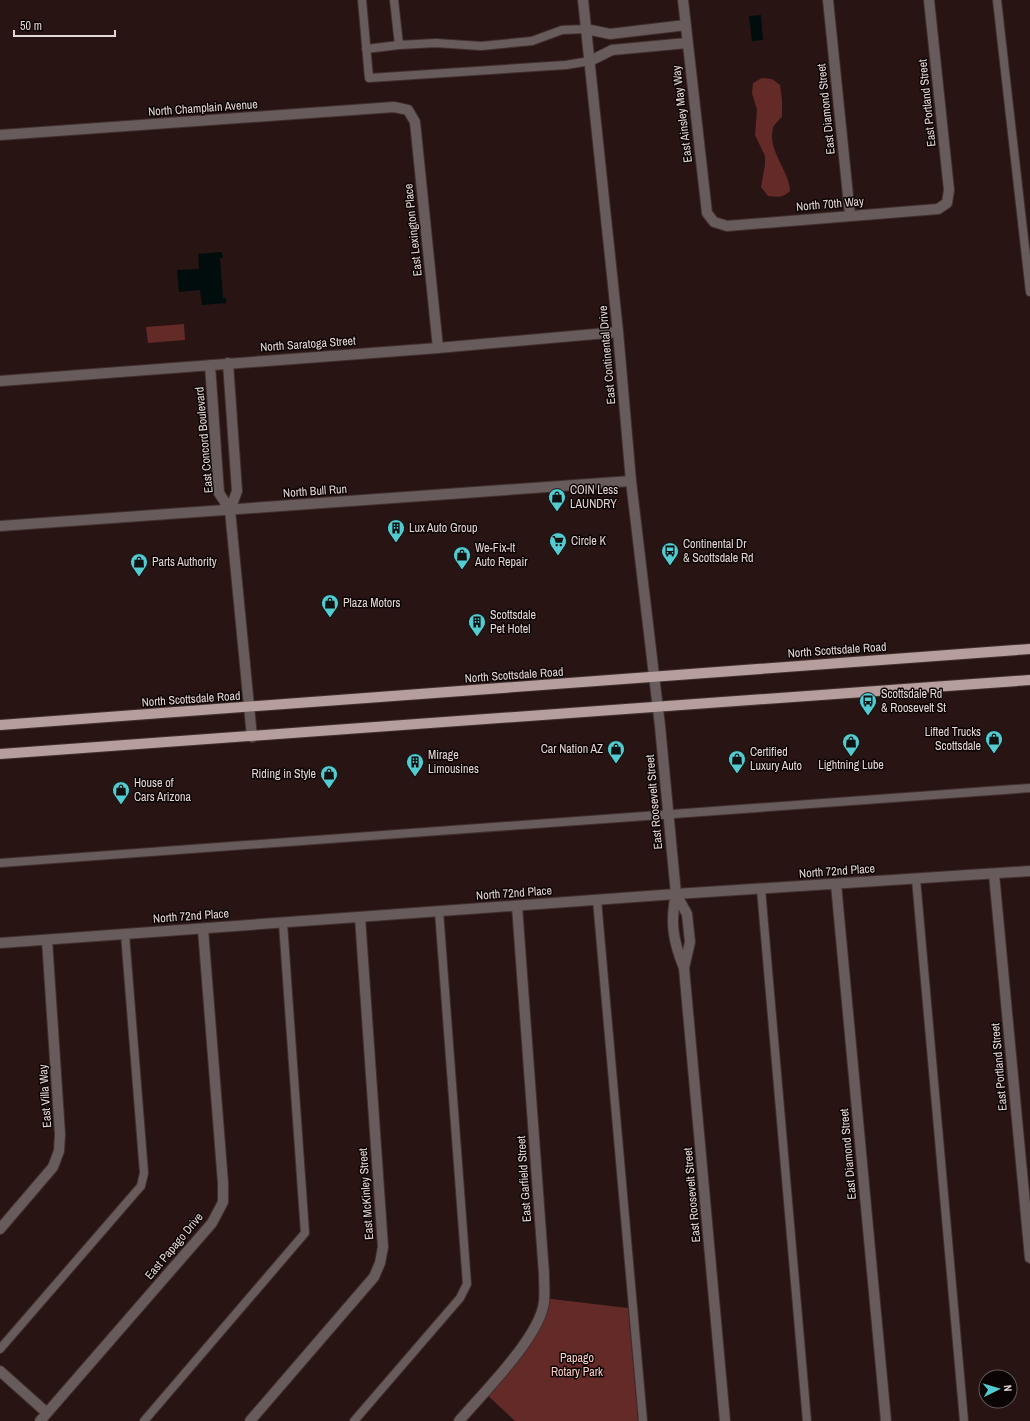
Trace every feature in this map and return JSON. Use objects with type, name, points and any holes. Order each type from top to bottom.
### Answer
[{"type":"main road","name":"North Scottsdale Road","points":[[0,725],[249,708],[1030,649]]},
{"type":"main road","points":[[0,754],[658,708],[1030,680]]},
{"type":"street","name":"East Continental Drive","points":[[582,0],[590,61],[618,332],[631,481],[658,708]]},
{"type":"street","name":"East Ainsley May Way","points":[[684,0],[687,43],[707,213],[714,222]]},
{"type":"street","name":"East Diamond Street","points":[[828,0],[850,215]]},
{"type":"street","name":"East Portland Street","points":[[929,0],[949,190],[947,203]]},
{"type":"street","points":[[586,29],[610,34],[686,25]]},
{"type":"street","points":[[651,28],[653,46]]},
{"type":"street","points":[[590,61],[612,50],[687,43]]},
{"type":"street","name":"North Champlain Avenue","points":[[0,135],[394,107],[408,110]]},
{"type":"street","name":"East Lexington Place","points":[[408,110],[415,122],[438,348]]},
{"type":"street","name":"North 70th Way","points":[[714,222],[727,226],[938,209],[947,203]]},
{"type":"street","name":"North Saratoga Street","points":[[0,381],[438,348],[618,332]]},
{"type":"street","name":"East Concord Boulevard","points":[[228,363],[237,491],[230,510],[252,737]]},
{"type":"street","name":"East Concord Boulevard","points":[[210,365],[219,493],[230,510]]},
{"type":"street","name":"North Bull Run","points":[[0,526],[631,481]]},
{"type":"street","name":"East Roosevelt Street","points":[[658,708],[676,894],[672,914],[675,946],[684,968],[725,1421]]},
{"type":"street","name":"North 72nd Place","points":[[0,943],[676,894],[761,890],[1030,871]]},
{"type":"street","name":"East Portland Street","points":[[994,874],[1030,1258]]},
{"type":"street","name":"East Diamond Street","points":[[836,884],[886,1421]]},
{"type":"street","name":"East Roosevelt Street","points":[[676,894],[687,914],[690,942],[684,968]]},
{"type":"street","name":"East Garfield Street","points":[[459,1421],[535,1329],[544,1303],[544,1274],[517,906]]},
{"type":"street","name":"East McKinley Street","points":[[250,1421],[374,1277],[380,1263],[383,1247],[360,917]]},
{"type":"street","name":"East Papago Drive","points":[[40,1421],[212,1222],[223,1202],[223,1183],[203,929]]},
{"type":"street","name":"East Villa Way","points":[[0,1229],[53,1167],[59,1150],[60,1134],[47,940]]},
{"type":"street","points":[[0,1371],[47,1413]]},
{"type":"lane","points":[[362,0],[369,78],[566,65],[590,61]]},
{"type":"lane","points":[[394,0],[399,46]]},
{"type":"lane","points":[[997,0],[1030,292]]},
{"type":"lane","points":[[366,49],[436,43],[481,46],[532,41],[562,30],[586,29]]},
{"type":"lane","points":[[0,863],[1030,788]]},
{"type":"lane","points":[[916,879],[964,1421]]},
{"type":"lane","points":[[761,890],[807,1421]]},
{"type":"lane","points":[[597,900],[643,1421]]},
{"type":"lane","points":[[354,1421],[460,1298],[466,1284],[439,911]]},
{"type":"lane","points":[[144,1421],[305,1233],[282,923]]},
{"type":"lane","points":[[0,1349],[141,1186],[144,1174],[125,934]]},
{"type":"green space","points":[[762,78],[772,79],[780,85],[782,100],[782,116],[773,128],[772,136],[775,152],[786,175],[790,191],[785,195],[774,197],[768,196],[761,187],[765,156],[755,135],[757,110],[752,93],[753,83]]},
{"type":"green space","points":[[184,324],[185,340],[148,343],[146,327]]},
{"type":"green space","name":"Papago Rotary Park","points":[[543,1298],[628,1308],[638,1421],[515,1421],[484,1392],[521,1350]]},
{"type":"shaded area","points":[[761,15],[763,40],[752,41],[749,16]]},
{"type":"shaded area","points":[[222,252],[223,258],[220,258],[223,298],[226,298],[226,303],[202,305],[200,290],[179,292],[177,270],[199,269],[198,254]]},
{"type":"place","name":"COIN Less LAUNDRY","points":[[557,512]]},
{"type":"place","name":"Lux Auto Group","points":[[396,543]]},
{"type":"place","name":"Circle K","points":[[558,556]]},
{"type":"place","name":"Continental Dr & Scottsdale Rd","points":[[670,566]]},
{"type":"place","name":"We-Fix-It Auto Repair","points":[[462,570]]},
{"type":"place","name":"Parts Authority","points":[[139,577]]},
{"type":"place","name":"Plaza Motors","points":[[330,618]]},
{"type":"place","name":"Scottsdale Pet Hotel","points":[[477,637]]},
{"type":"place","name":"Scottsdale Rd & Roosevelt St","points":[[868,716]]},
{"type":"place","name":"Lifted Trucks Scottsdale","points":[[994,754]]},
{"type":"place","name":"Lightning Lube","points":[[851,757]]},
{"type":"place","name":"Car Nation AZ","points":[[616,764]]},
{"type":"place","name":"Certified Luxury Auto","points":[[737,774]]},
{"type":"place","name":"Mirage Limousines","points":[[415,777]]},
{"type":"place","name":"Riding in Style","points":[[329,789]]},
{"type":"place","name":"House of Cars Arizona","points":[[121,805]]}]
